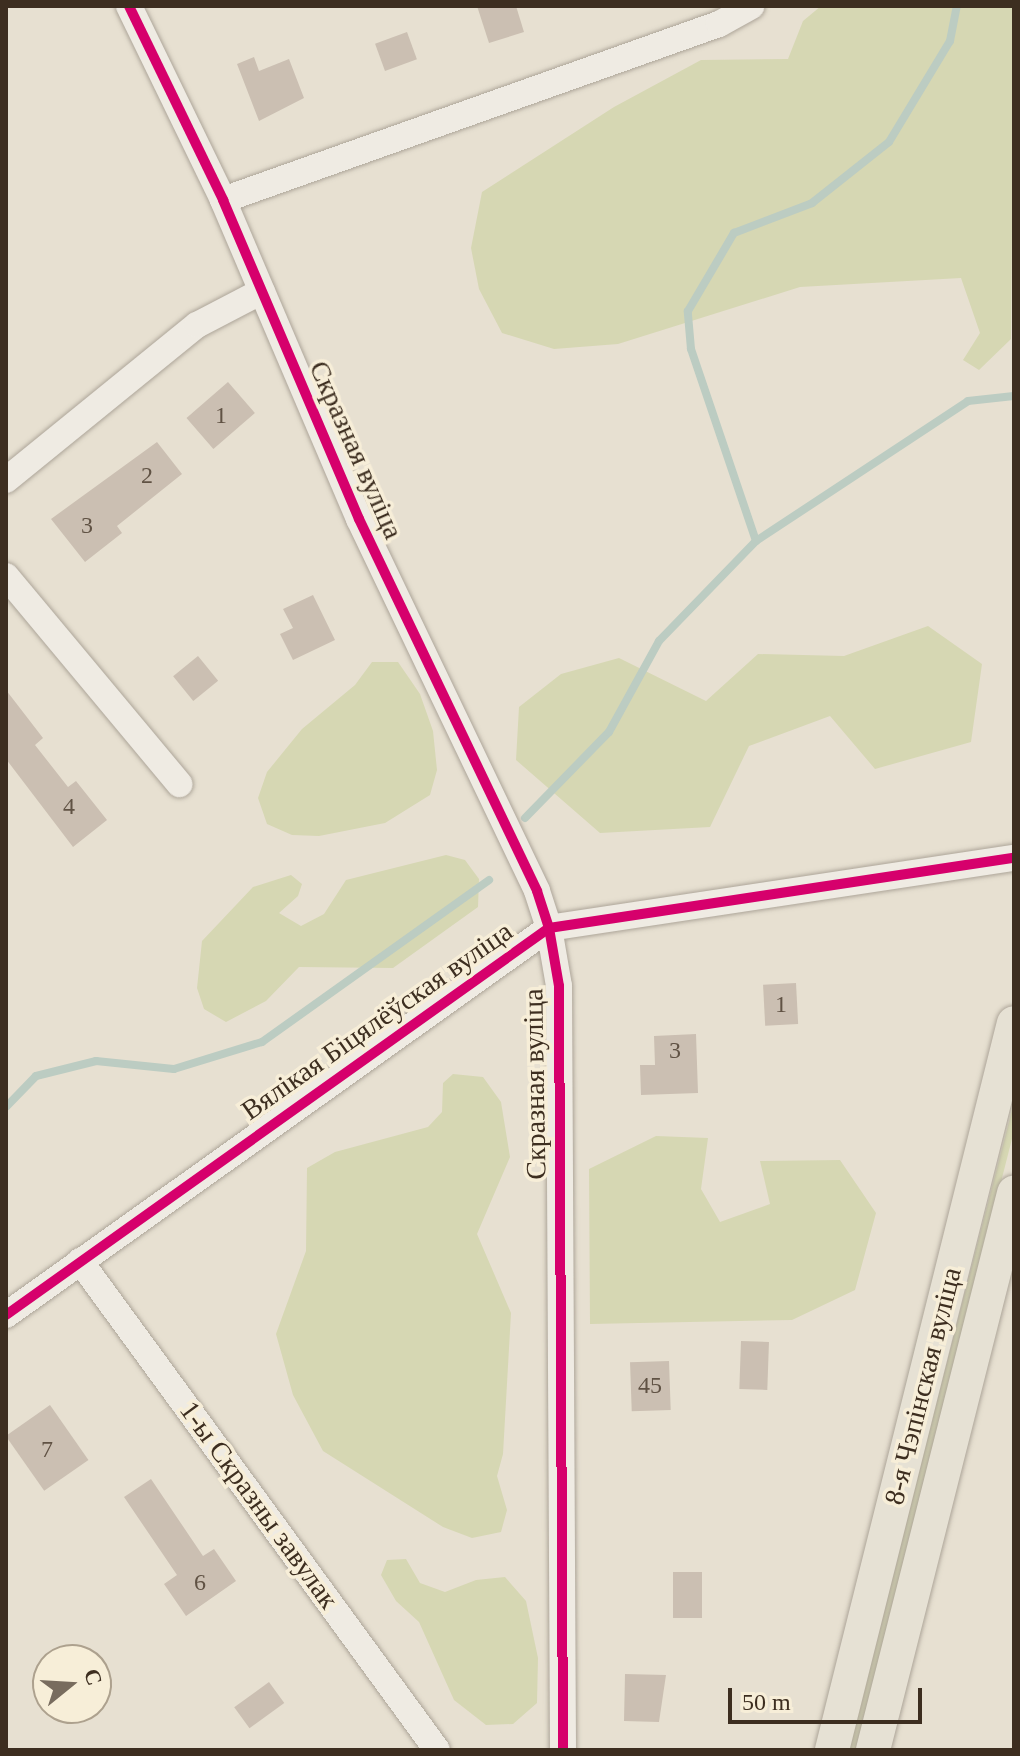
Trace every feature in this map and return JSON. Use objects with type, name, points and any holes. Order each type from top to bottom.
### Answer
[{"type":"main road","name":"8-я Чэпінская вуліца","points":[[832,1750],[1014,1023]]},
{"type":"main road","name":"8-я Чэпінская вуліца","points":[[873,1750],[1014,1193]]},
{"type":"street","name":"Скразная вуліца","points":[[129,6],[223,200],[359,519],[537,891],[549,928],[559,986],[563,1750]]},
{"type":"street","points":[[223,200],[719,24],[751,6]]},
{"type":"street","points":[[6,480],[197,325],[262,291]]},
{"type":"street","points":[[6,576],[179,784]]},
{"type":"street","name":"Вялікая Біцялёўская вуліца","points":[[6,1315],[549,928],[1014,858]]},
{"type":"street","name":"1-ы Скразны завулак","points":[[80,1261],[437,1750]]},
{"type":"green space","points":[[821,6],[1014,6],[1011,339],[979,370],[963,360],[980,333],[961,278],[800,287],[618,344],[554,349],[502,333],[479,289],[471,248],[482,192],[614,107],[701,60],[788,59],[803,21]]},
{"type":"green space","points":[[928,626],[982,664],[971,742],[875,769],[830,716],[749,746],[710,827],[600,833],[516,760],[519,707],[561,674],[619,658],[706,701],[758,654],[844,656]]},
{"type":"green space","points":[[372,662],[398,662],[420,694],[433,731],[437,770],[430,795],[385,823],[319,836],[292,835],[267,824],[258,798],[267,772],[302,729],[355,685]]},
{"type":"green space","points":[[446,855],[465,860],[479,879],[478,907],[393,968],[299,967],[266,1001],[226,1022],[204,1009],[197,988],[202,941],[253,887],[291,875],[302,884],[298,896],[279,913],[301,926],[324,914],[346,880]]},
{"type":"green space","points":[[453,1074],[483,1077],[501,1102],[510,1157],[477,1234],[511,1313],[503,1454],[497,1476],[507,1510],[501,1532],[472,1538],[443,1527],[323,1451],[293,1395],[276,1334],[306,1251],[307,1168],[335,1152],[428,1127],[442,1112],[443,1083]]},
{"type":"green space","points":[[1014,1102],[1014,1131],[856,1750],[847,1750]]},
{"type":"green space","points":[[656,1136],[708,1138],[701,1189],[720,1222],[770,1204],[760,1161],[840,1160],[876,1213],[855,1290],[792,1320],[590,1324],[589,1169]]},
{"type":"green space","points":[[406,1559],[420,1583],[445,1592],[476,1580],[505,1577],[526,1601],[538,1658],[537,1703],[513,1724],[486,1725],[454,1700],[419,1622],[396,1601],[381,1575],[387,1560]]},
{"type":"building","points":[[477,6],[516,6],[524,32],[489,43]]},
{"type":"building","points":[[407,32],[417,59],[385,71],[375,44]]},
{"type":"building","points":[[254,57],[259,71],[289,59],[304,98],[259,121],[237,64]]},
{"type":"building","points":[[228,382],[255,413],[213,449],[186,418]]},
{"type":"building","points":[[157,442],[182,474],[117,526],[122,533],[85,562],[51,519]]},
{"type":"building","points":[[313,595],[335,640],[293,660],[280,634],[293,628],[283,609]]},
{"type":"building","points":[[198,656],[218,681],[193,701],[173,676]]},
{"type":"building","points":[[6,690],[43,738],[35,745],[68,787],[76,781],[107,820],[73,847],[6,759]]},
{"type":"building","points":[[796,983],[798,1024],[765,1026],[763,985]]},
{"type":"building","points":[[696,1034],[698,1093],[641,1095],[640,1065],[655,1065],[654,1036]]},
{"type":"building","points":[[741,1341],[769,1342],[767,1390],[739,1389]]},
{"type":"building","points":[[669,1361],[671,1410],[632,1411],[630,1362]]},
{"type":"building","points":[[50,1405],[88,1460],[44,1491],[6,1436]]},
{"type":"building","points":[[151,1479],[203,1556],[214,1549],[236,1581],[186,1616],[164,1584],[177,1575],[124,1497]]},
{"type":"building","points":[[673,1572],[702,1572],[702,1618],[673,1618]]},
{"type":"building","points":[[625,1674],[666,1675],[659,1722],[624,1721]]},
{"type":"building","points":[[269,1682],[284,1703],[249,1728],[234,1707]]},
{"type":"waterway","points":[[756,541],[691,349],[688,311],[734,233],[812,203],[889,142],[950,41],[957,6]]},
{"type":"waterway","points":[[525,818],[609,732],[659,641],[756,541],[968,401],[1014,396]]},
{"type":"waterway","points":[[6,1107],[36,1076],[96,1061],[174,1069],[262,1042],[489,880]]},
{"type":"cycle path","points":[[129,6],[223,200],[359,519],[537,891],[549,928],[559,986],[563,1750]]},
{"type":"cycle path","points":[[6,1315],[549,928],[1014,858]]}]
